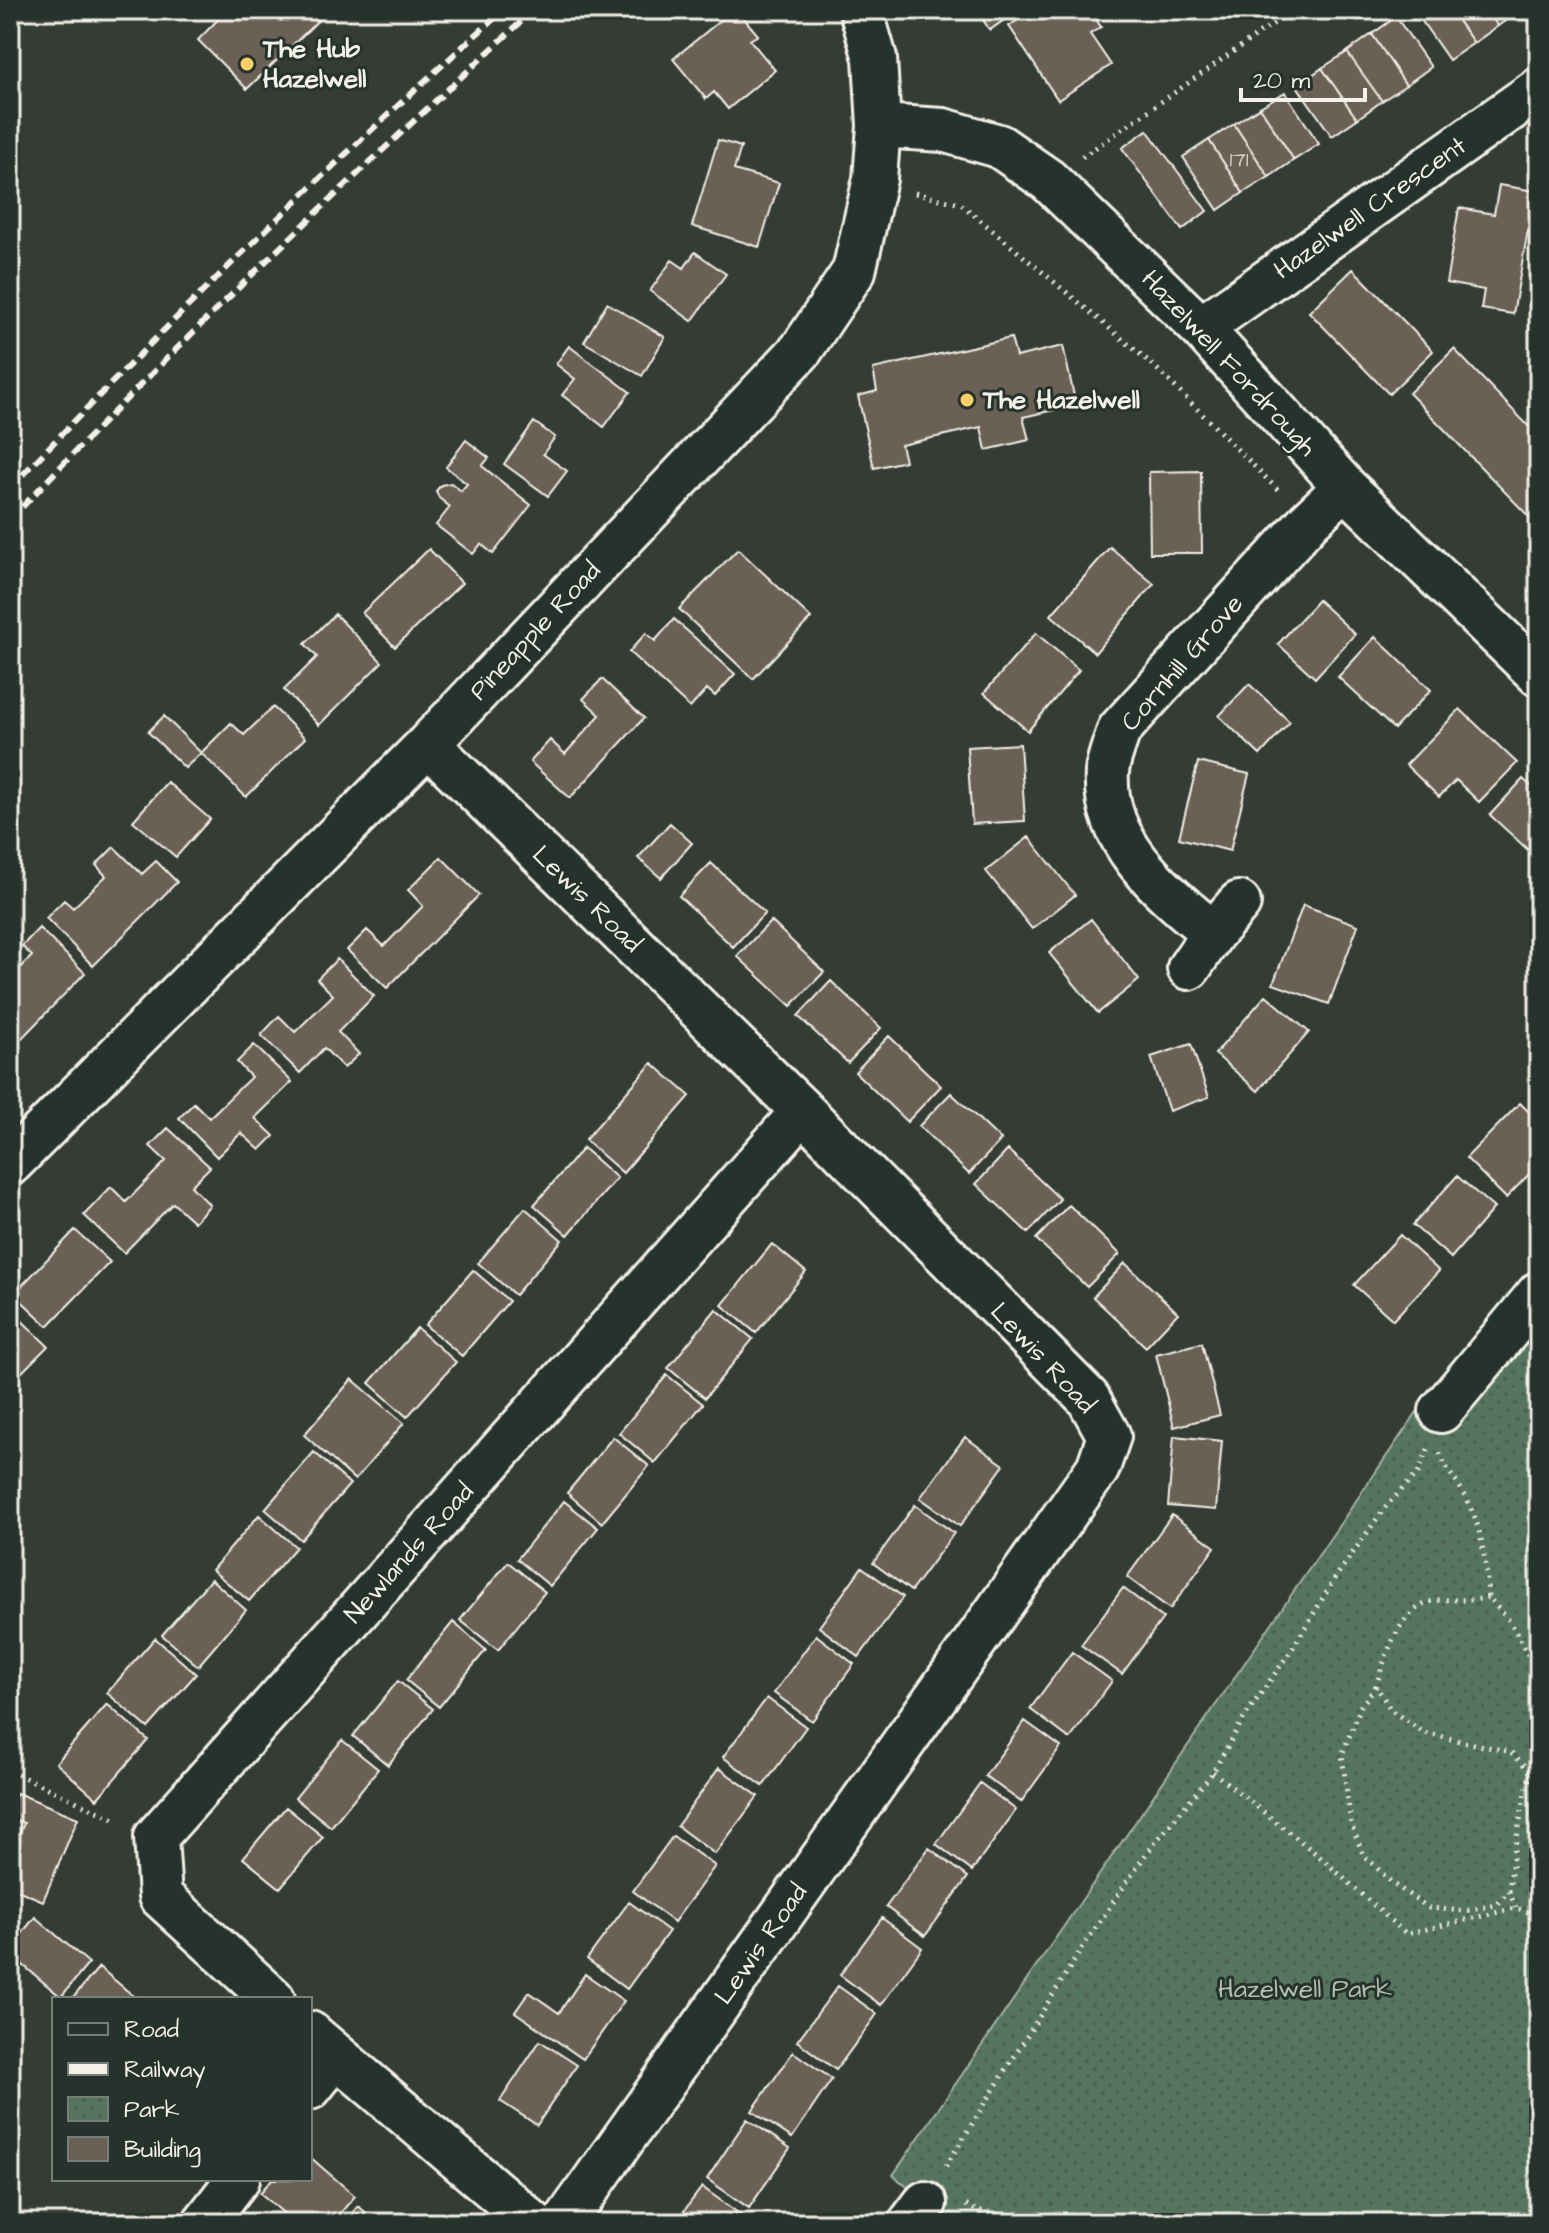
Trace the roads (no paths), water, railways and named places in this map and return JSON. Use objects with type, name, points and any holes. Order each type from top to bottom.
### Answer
[{"type":"street","name":"Pineapple Road","points":[[10,1164],[428,744],[801,350],[854,271],[875,179],[879,126],[875,58],[861,10]]},
{"type":"street","name":"Hazelwell Crescent","points":[[1201,328],[1539,89]]},
{"type":"street","name":"Hazelwell Fordrough","points":[[879,126],[943,130],[999,146],[1048,180],[1201,328],[1345,487],[1539,675]]},
{"type":"street","name":"Cornhill Grove","points":[[1189,968],[1226,918],[1160,889],[1128,850],[1112,814],[1107,772],[1119,730],[1309,521],[1345,487]]},
{"type":"street","name":"Lewis Road","points":[[428,744],[803,1111],[1088,1398],[1109,1436],[1098,1468],[564,2223]]},
{"type":"street","name":"Newlands Road","points":[[271,1997],[160,1896],[156,1837],[803,1111]]},
{"type":"street","points":[[1437,1423],[1539,1293]]},
{"type":"street","points":[[312,2081],[323,2044],[533,2223]]},
{"type":"street","points":[[204,2223],[236,2181]]},
{"type":"railway","points":[[10,488],[252,244],[376,125],[504,10]]},
{"type":"railway","points":[[10,520],[137,388],[267,260],[534,10]]},
{"type":"place","name":"The Hub Hazelwell","points":[[247,64]]},
{"type":"place","name":"The Hazelwell","points":[[967,400]]},
{"type":"park label","name":"Hazelwell Park","points":[[1305,1989]]}]
